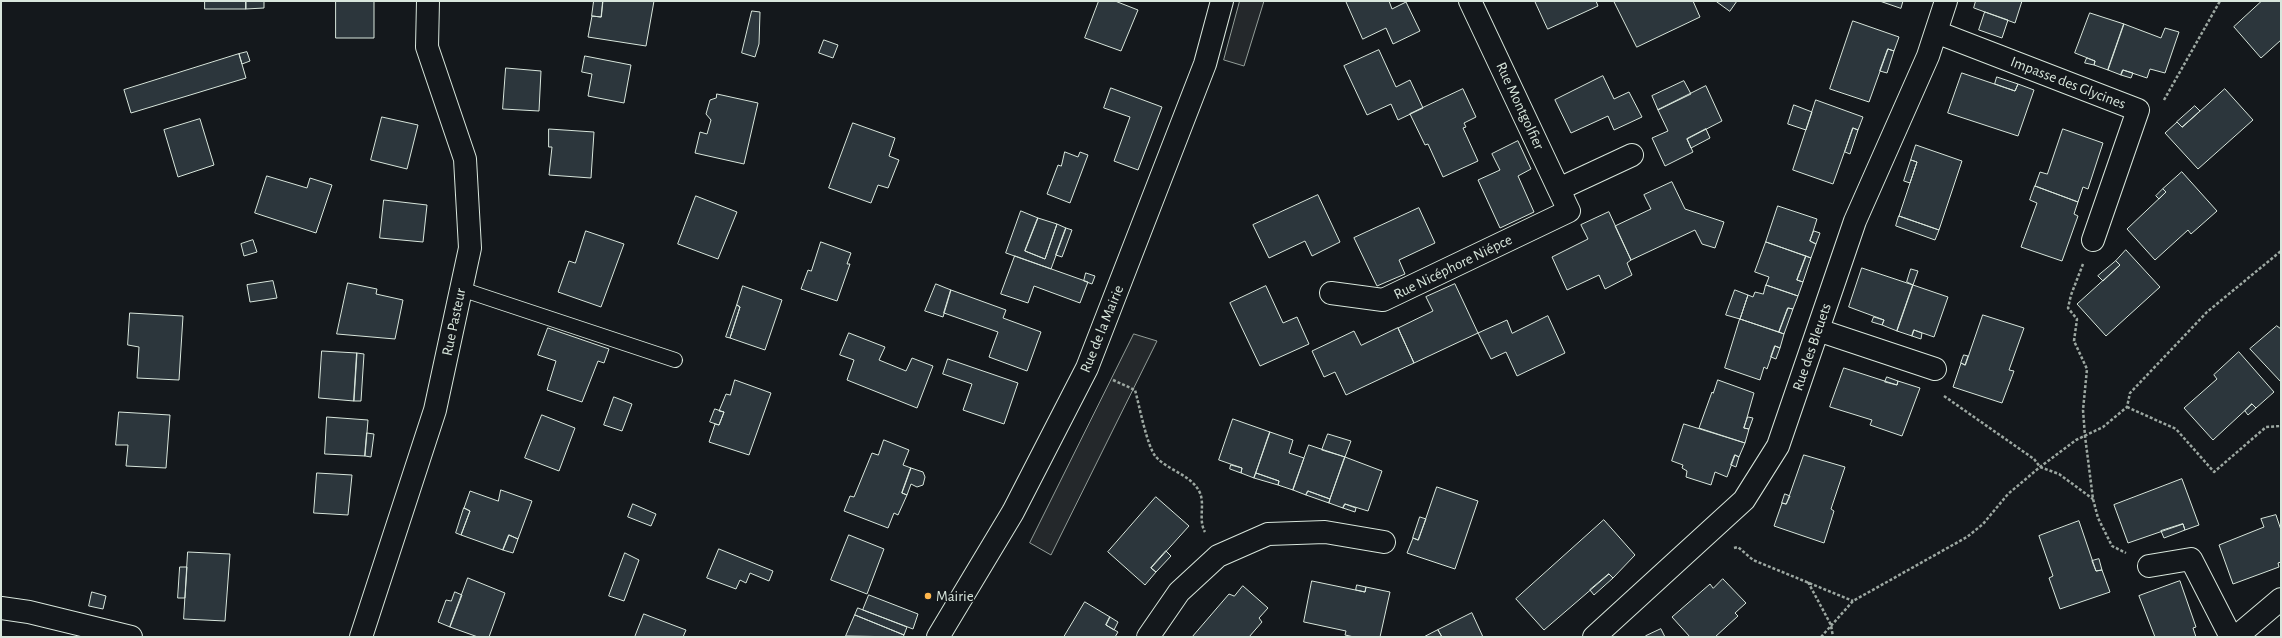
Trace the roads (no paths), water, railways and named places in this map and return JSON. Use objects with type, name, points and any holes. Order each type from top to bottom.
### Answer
[{"type":"street","name":"Rue Pasteur","points":[[361,637],[435,410],[470,248],[465,159],[427,47],[428,1]]},
{"type":"street","name":"Rue de la Mairie","points":[[938,637],[1013,512],[1087,368],[1205,64],[1222,1]]},
{"type":"street","name":"Rue Montgolfier","points":[[1470,1],[1569,211]]},
{"type":"street","name":"Rue des Bleuets","points":[[1594,637],[1744,500],[1778,446],[1855,221],[1928,56],[1946,1]]},
{"type":"street","name":"Impasse des Glycines","points":[[1936,32],[2138,110],[2093,240]]},
{"type":"street","points":[[1559,189],[1632,155]]},
{"type":"street","name":"Rue Nicéphore Niépce","points":[[1331,294],[1383,300],[1569,211]]},
{"type":"street","points":[[1818,330],[1935,369]]},
{"type":"street","points":[[1148,637],[1179,592],[1218,556],[1268,534],[1325,532],[1384,542]]},
{"type":"street","points":[[2149,566],[2191,559],[2231,637]]},
{"type":"street","points":[[2236,637],[2281,599]]},
{"type":"street","points":[[1,608],[29,612],[131,637]]},
{"type":"lane","points":[[461,289],[675,360]]},
{"type":"place","name":"Mairie","points":[[928,596]]}]
